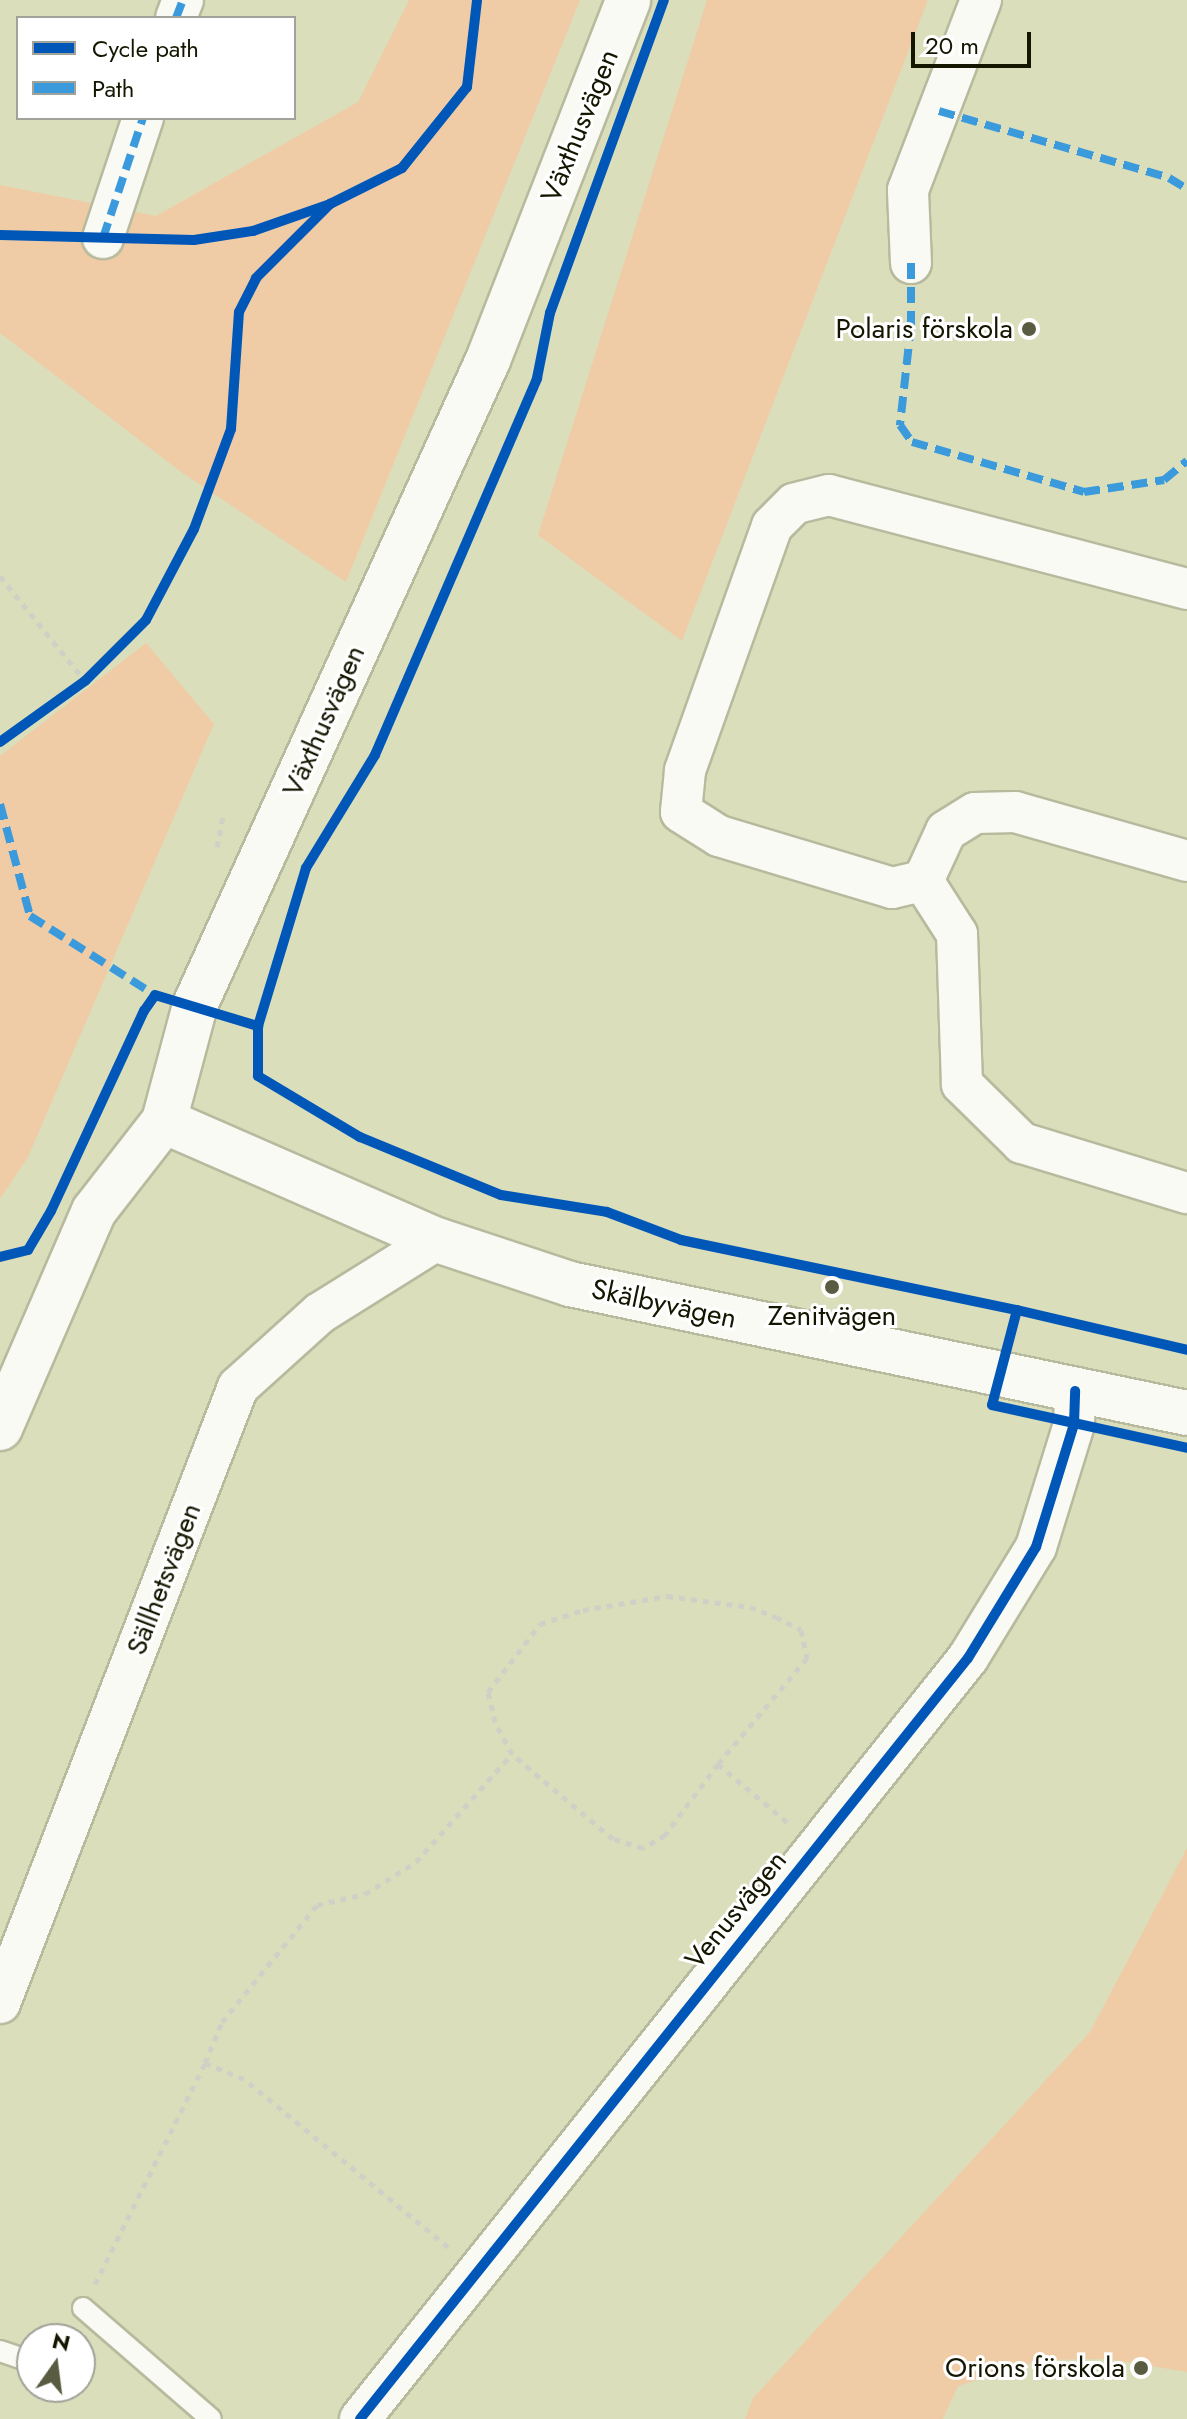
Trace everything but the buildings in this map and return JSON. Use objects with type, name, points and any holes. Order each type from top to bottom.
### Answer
[{"type":"street","name":"Växthusvägen","points":[[0,1428],[94,1211],[164,1121],[195,1005],[488,360],[628,0]]},
{"type":"street","points":[[911,263],[908,190],[981,0]]},
{"type":"street","points":[[103,238],[142,120]]},
{"type":"street","points":[[923,881],[892,888],[719,836],[681,812],[685,771],[772,526],[794,504],[829,495],[1187,589]]},
{"type":"street","points":[[923,881],[946,831],[975,813],[1015,812],[1187,861]]},
{"type":"street","points":[[923,881],[957,934],[962,1084],[1022,1143],[1187,1193]]},
{"type":"street","name":"Skälbyvägen","points":[[164,1121],[437,1240],[570,1284],[1187,1413]]},
{"type":"street","name":"Sällhetsvägen","points":[[0,2003],[238,1387],[320,1313],[437,1240]]},
{"type":"street","name":"Venusvägen","points":[[360,2419],[968,1658],[1036,1547],[1074,1424],[1075,1391]]},
{"type":"lane","points":[[83,2308],[211,2419]]},
{"type":"path","points":[[0,576],[85,681]]},
{"type":"path","points":[[73,690],[95,671]]},
{"type":"path","points":[[667,1596],[750,1607],[801,1630],[807,1658],[718,1764],[665,1835],[643,1848],[613,1839],[512,1754],[495,1722],[488,1692],[540,1624],[583,1610],[667,1596]]},
{"type":"path","points":[[83,2308],[205,2063],[222,2022],[317,1905],[365,1894],[416,1862],[512,1754]]},
{"type":"path","points":[[718,1764],[817,1847]]},
{"type":"path","points":[[205,2063],[244,2079],[478,2271]]},
{"type":"shaded area","points":[[409,0],[580,0],[346,582],[181,472],[0,333],[0,185],[156,216],[358,102]]},
{"type":"shaded area","points":[[707,0],[928,0],[682,641],[538,535]]},
{"type":"shaded area","points":[[146,643],[214,724],[28,1157],[0,1199],[0,756]]},
{"type":"shaded area","points":[[1187,1848],[1187,2372],[1108,2359],[1041,2360],[958,2386],[943,2419],[745,2419],[753,2398],[1090,2032]]},
{"type":"marked path","points":[[177,16],[183,0]]},
{"type":"marked path","points":[[939,111],[1169,178],[1187,189]]},
{"type":"marked path","points":[[103,238],[142,120]]},
{"type":"marked path","points":[[911,263],[911,325],[900,425],[912,442],[1084,492],[1164,480],[1187,461]]},
{"type":"marked path","points":[[0,804],[30,916],[155,995]]},
{"type":"cycle path","points":[[0,235],[194,240],[253,231],[330,204],[402,168],[467,87],[477,0]]},
{"type":"cycle path","points":[[258,1026],[306,868],[375,755],[537,378],[550,313],[664,0]]},
{"type":"cycle path","points":[[0,742],[85,681],[146,620],[194,529],[231,429],[239,312],[256,278],[330,204]]},
{"type":"cycle path","points":[[0,1257],[28,1250],[51,1211],[144,1011],[155,995],[258,1026],[258,1076],[360,1137],[501,1195],[607,1212],[681,1240],[1017,1310],[1187,1350]]},
{"type":"cycle path","points":[[1017,1310],[992,1405],[1187,1448]]},
{"type":"cycle path","points":[[360,2419],[968,1658],[1036,1547],[1074,1424],[1075,1391]]},
{"type":"place","name":"Polaris förskola","points":[[1029,329]]},
{"type":"place","name":"Zenitvägen","points":[[832,1287]]},
{"type":"place","name":"Orions förskola","points":[[1141,2368]]}]
